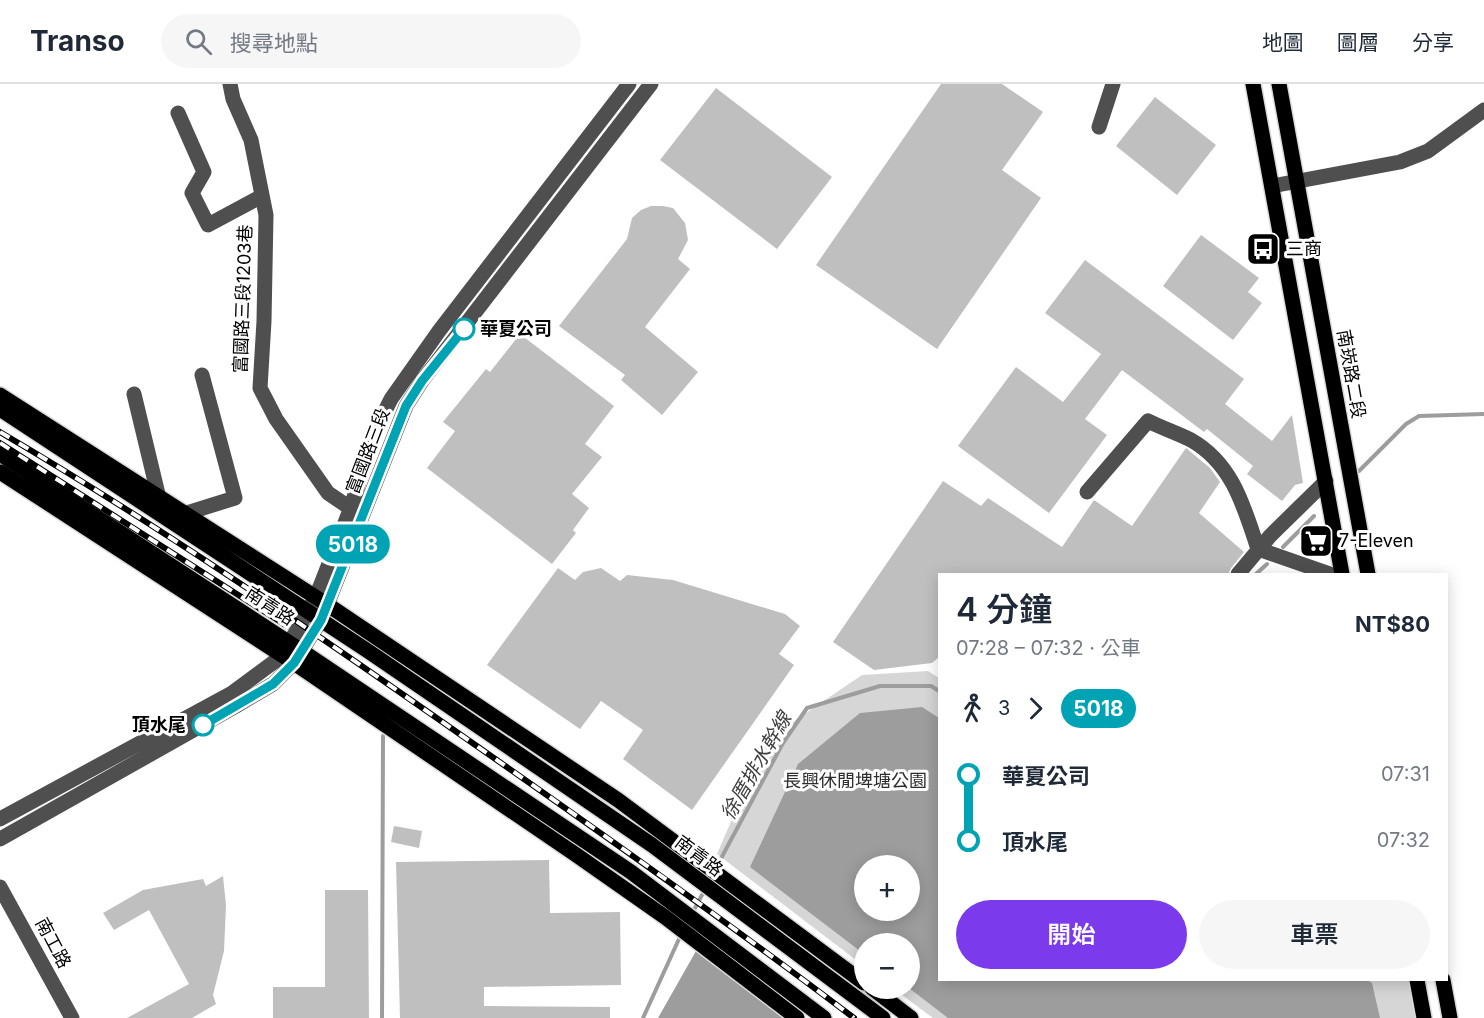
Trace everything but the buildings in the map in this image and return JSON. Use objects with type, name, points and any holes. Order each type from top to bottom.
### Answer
[{"type":"main road","points":[[1253,84],[1342,573]]},
{"type":"main road","name":"南崁路二段","points":[[1279,84],[1368,573]]},
{"type":"main road","points":[[0,395],[322,601],[618,800],[854,976]]},
{"type":"main road","name":"南青路","points":[[0,409],[368,651],[652,845],[884,1018]]},
{"type":"main road","name":"南青路","points":[[0,454],[292,653],[631,872],[824,1018]]},
{"type":"main road","points":[[0,472],[292,653],[621,887],[796,1018]]},
{"type":"main road","name":"南青路","points":[[368,651],[435,677]]},
{"type":"main road","name":"南青路","points":[[575,835],[621,887]]},
{"type":"main road","points":[[1417,981],[1424,1018]]},
{"type":"main road","points":[[1443,981],[1450,1018]]},
{"type":"main road","points":[[886,999],[911,1018]]},
{"type":"street","name":"富國路三段1203巷","points":[[230,84],[233,99],[251,140],[262,196],[267,242],[260,388],[276,419],[328,493],[350,510],[364,516]]},
{"type":"street","name":"富國路三段","points":[[322,601],[375,431],[391,399],[629,84]]},
{"type":"street","name":"富國路三段","points":[[0,839],[273,684],[315,616],[364,516],[406,406],[422,381],[651,84]]},
{"type":"street","points":[[1099,127],[1113,84]]},
{"type":"street","points":[[1272,186],[1400,162],[1428,152],[1484,110]]},
{"type":"street","points":[[178,113],[204,172],[192,193],[208,225],[262,196]]},
{"type":"street","points":[[489,267],[505,276]]},
{"type":"street","points":[[187,513],[236,498],[202,375]]},
{"type":"street","points":[[134,394],[158,494]]},
{"type":"street","points":[[1087,492],[1148,421],[1192,441],[1226,470],[1240,495],[1258,549]]},
{"type":"street","points":[[1239,573],[1258,549],[1326,481]]},
{"type":"street","points":[[1258,549],[1327,573]]},
{"type":"street","name":"富國路三段","points":[[0,819],[232,693],[292,653]]},
{"type":"street","name":"南工路","points":[[0,887],[72,1018]]},
{"type":"green space","name":"長興休閒埤塘公園","points":[[928,671],[938,677],[938,981],[1409,981],[1416,1018],[933,1018],[907,999],[920,999],[920,933],[854,933],[854,958],[717,854],[766,740],[862,675]]},
{"type":"shaded area","name":"長興休閒埤塘公園","points":[[922,707],[938,717],[938,981],[1369,981],[1372,983],[1380,1018],[948,1018],[920,996],[920,933],[854,933],[854,946],[750,867],[798,764],[860,713]]},
{"type":"shaded area","points":[[696,951],[784,1018],[658,1018]]},
{"type":"waterway","name":"徐厝排水幹線","points":[[1359,471],[1406,424],[1419,416],[1484,414]]},
{"type":"waterway","name":"徐厝排水幹線","points":[[1283,547],[1314,516]]},
{"type":"waterway","name":"徐厝排水幹線","points":[[1257,573],[1267,564]]},
{"type":"waterway","name":"徐厝排水幹線","points":[[718,864],[783,743],[807,708],[880,686],[931,686],[938,690]]},
{"type":"waterway","points":[[382,1018],[383,736]]},
{"type":"waterway","name":"徐厝排水幹線","points":[[694,910],[703,893]]},
{"type":"waterway","name":"徐厝排水幹線","points":[[643,1018],[679,939]]},
{"type":"railway","points":[[0,432],[176,541],[348,656],[659,874],[854,1018]]},
{"type":"railway","points":[[0,443],[287,626]]},
{"type":"bus line","name":"5018","points":[[203,725],[273,684],[294,663],[302,651],[321,620],[406,406],[422,381],[464,329]]},
{"type":"place","name":"三商","points":[[1263,249]]},
{"type":"place","name":"華夏公司","points":[[464,329]]},
{"type":"place","name":"7-Eleven","points":[[1316,541]]},
{"type":"place","name":"頂水尾","points":[[203,725]]}]
